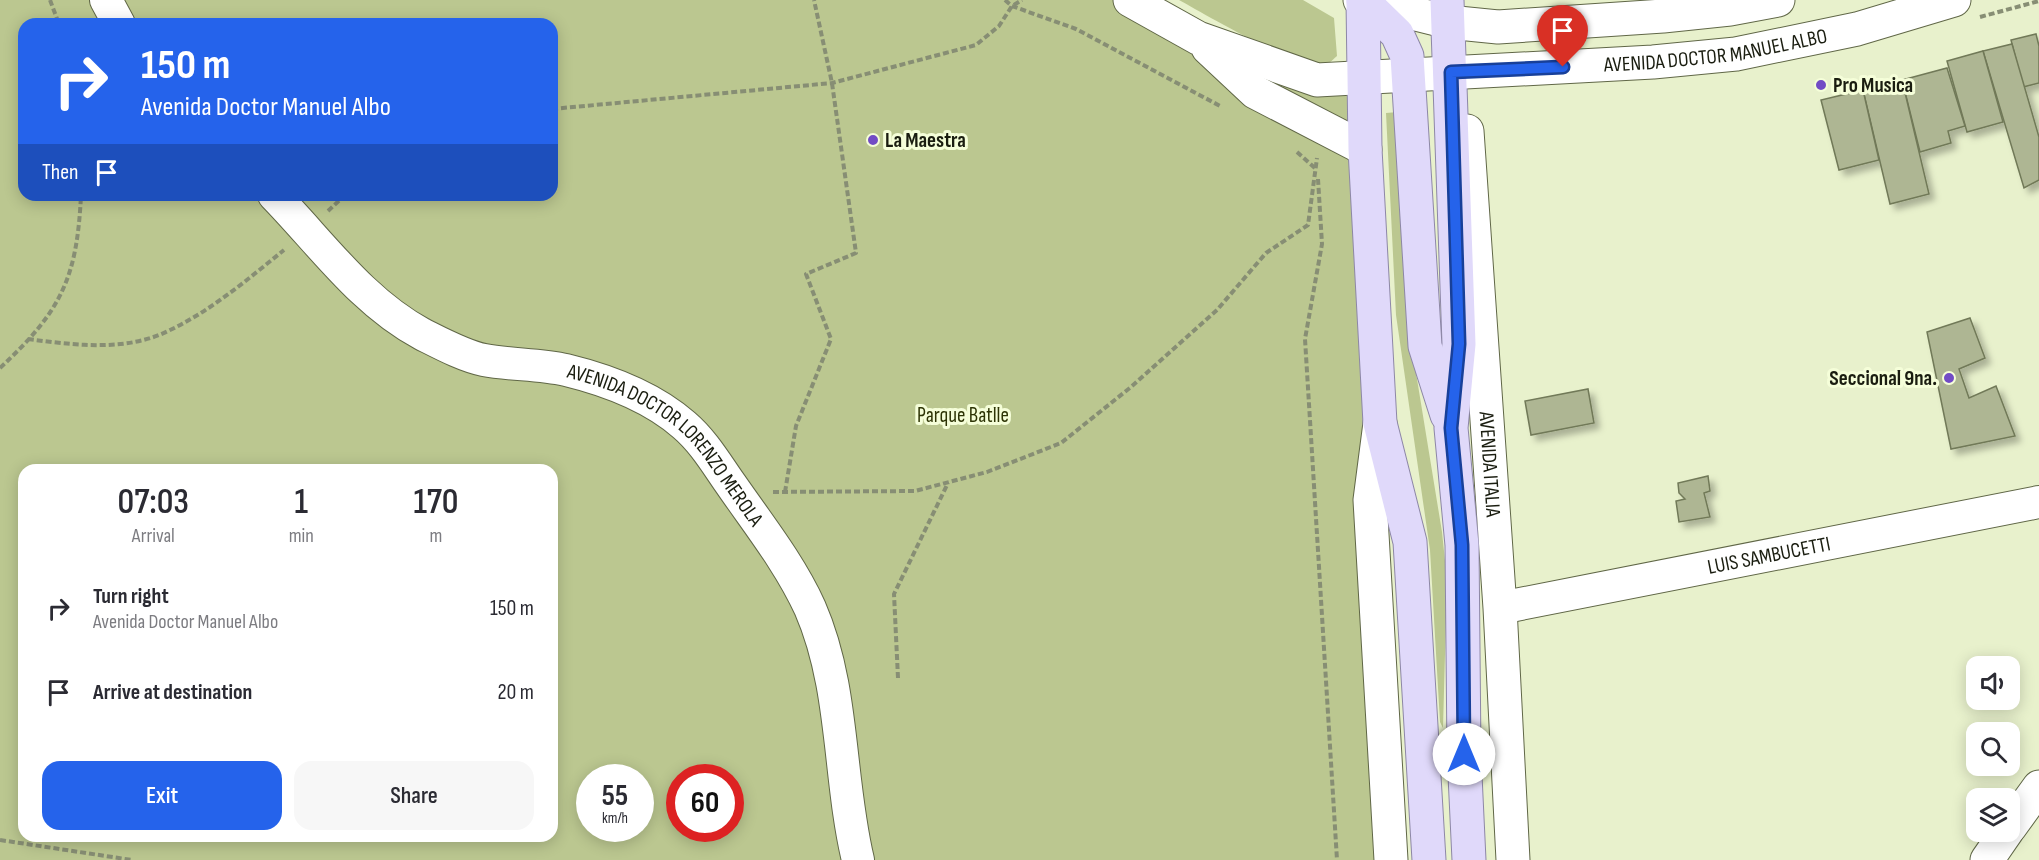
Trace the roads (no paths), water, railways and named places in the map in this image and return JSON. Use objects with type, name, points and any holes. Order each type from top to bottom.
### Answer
[{"type":"main road","points":[[1362,0],[1397,34],[1407,56],[1425,346],[1451,428]]},
{"type":"main road","points":[[1362,0],[1365,149],[1380,423],[1410,542],[1428,860]]},
{"type":"main road","name":"AVENIDA ITALIA","points":[[1448,11],[1459,344],[1451,428],[1462,545],[1464,754],[1469,860]]},
{"type":"street","points":[[106,0],[116,18]]},
{"type":"street","points":[[1130,0],[1198,38],[1255,92],[1365,149]]},
{"type":"street","name":"AVENIDA DOCTOR MANUEL ALBO","points":[[1362,0],[1448,11],[1498,27],[1708,11],[1778,0]]},
{"type":"street","name":"AVENIDA DOCTOR MANUEL ALBO","points":[[1198,38],[1317,80],[1364,80],[1451,72],[1653,62],[1736,54],[1857,29],[1954,0]]},
{"type":"street","name":"AVENIDA ITALIA","points":[[1451,72],[1465,103],[1500,608],[1513,860]]},
{"type":"street","name":"AVENIDA DOCTOR LORENZO MEROLA","points":[[280,201],[348,275],[380,304],[420,333],[481,360],[565,370],[642,397],[682,423],[701,442],[736,492],[757,517],[810,608],[836,691],[841,754],[858,860]]},
{"type":"street","points":[[1380,423],[1370,500],[1391,860]]},
{"type":"street","name":"LUIS SAMBUCETTI","points":[[1500,608],[2039,502]]},
{"type":"street","points":[[2020,814],[2039,787]]},
{"type":"street","points":[[1987,860],[2000,842]]},
{"type":"place","name":"Pro Musica","points":[[1821,85]]},
{"type":"place","name":"La Maestra","points":[[873,140]]},
{"type":"place","name":"Seccional 9na.","points":[[1949,378]]},
{"type":"park label","name":"Parque Batlle","points":[[963,415]]}]
